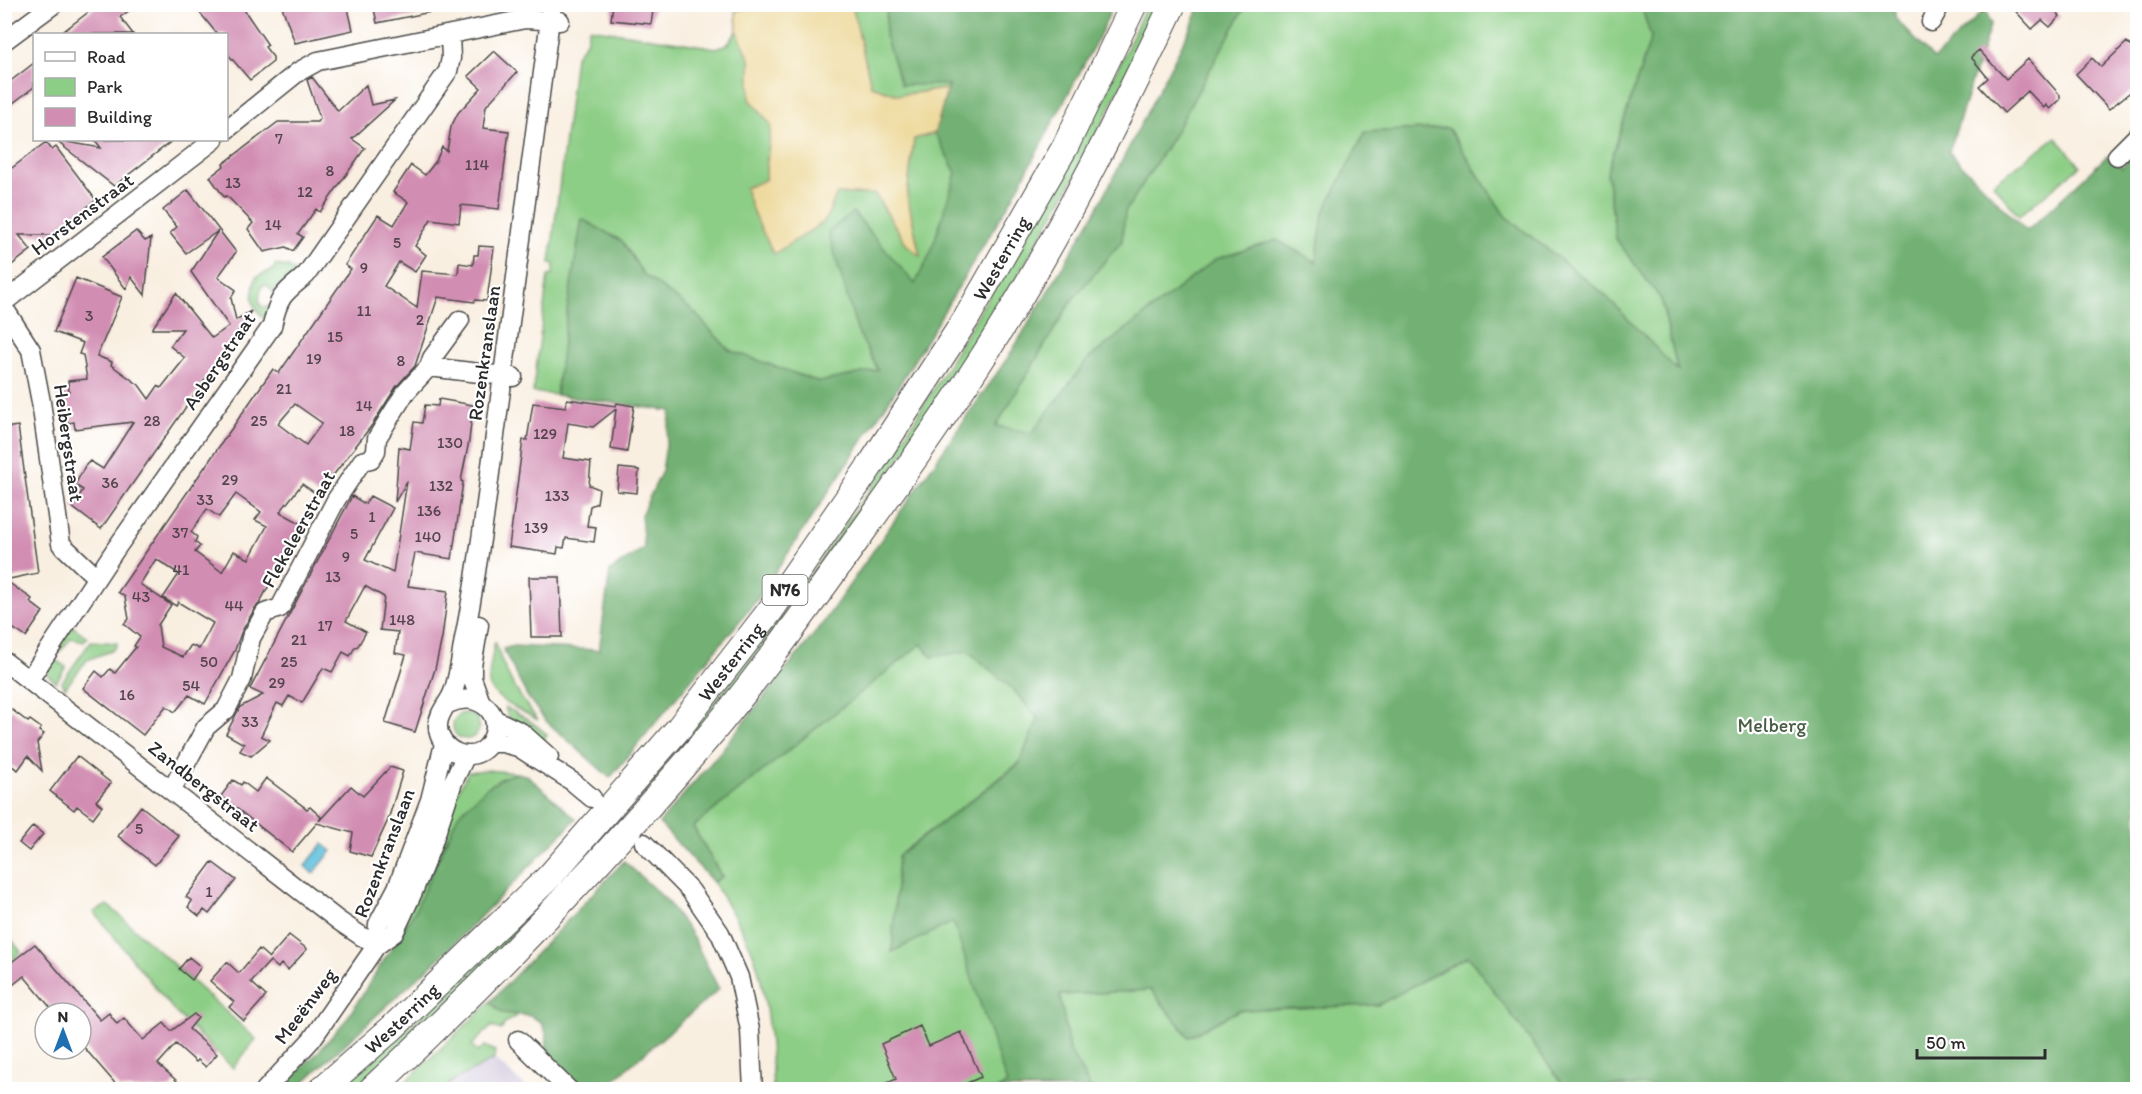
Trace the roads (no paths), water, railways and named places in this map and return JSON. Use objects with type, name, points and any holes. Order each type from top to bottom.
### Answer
[{"type":"highway","name":"Westerring","points":[[321,1089],[391,1029],[550,876],[679,728],[770,611],[870,466],[966,319],[1065,147],[1134,4]]},
{"type":"highway","name":"Westerring","points":[[371,1089],[414,1050],[565,898],[698,749],[793,628],[904,474],[1000,329],[1106,143],[1173,4]]},
{"type":"street","points":[[4,41],[54,4]]},
{"type":"street","points":[[1931,22],[1941,4]]},
{"type":"street","points":[[228,128],[298,72],[318,61],[556,12]]},
{"type":"street","name":"Rozenkranslaan","points":[[494,719],[489,709],[481,702],[472,678],[472,666],[486,588],[509,377],[556,12]]},
{"type":"street","name":"Asbergstraat","points":[[29,680],[96,577],[272,326],[276,309],[284,292],[306,275],[448,71],[451,58],[450,35]]},
{"type":"street","points":[[2117,156],[2138,135]]},
{"type":"street","name":"Horstenstraat","points":[[4,302],[213,141]]},
{"type":"street","name":"Heibergstraat","points":[[4,308],[32,350],[61,544],[96,577]]},
{"type":"street","points":[[460,320],[432,358],[429,367],[509,377]]},
{"type":"street","name":"Flekeleerstraat","points":[[172,789],[206,727],[226,710],[237,689],[246,663],[250,638],[265,613],[280,608],[336,500],[362,461],[371,459],[376,452],[377,438],[405,393],[429,367]]},
{"type":"street","name":"Rozenkranslaan","points":[[376,946],[378,924],[397,888],[430,800],[444,744],[438,734],[438,723],[455,688],[475,586],[509,377]]},
{"type":"street","name":"Zandbergstraat","points":[[4,661],[172,789],[339,921],[376,946]]},
{"type":"street","points":[[448,705],[457,700],[471,699],[481,702]]},
{"type":"street","points":[[490,743],[494,730],[494,719],[521,732],[592,798]]},
{"type":"street","points":[[444,744],[451,751],[466,755],[473,754],[490,743],[503,743],[518,747],[573,782]]},
{"type":"street","name":"Rozenkranslaan","points":[[376,946],[394,933],[413,892],[432,845],[450,789],[466,755]]},
{"type":"street","points":[[644,843],[690,890],[720,933],[739,977],[750,1030],[753,1089]]},
{"type":"street","name":"Meeënweg","points":[[265,1089],[312,1039],[376,946]]},
{"type":"street","points":[[518,1040],[569,1089]]},
{"type":"water","points":[[323,844],[332,851],[313,874],[305,866]]},
{"type":"park label","name":"Melberg","points":[[1772,725]]}]
